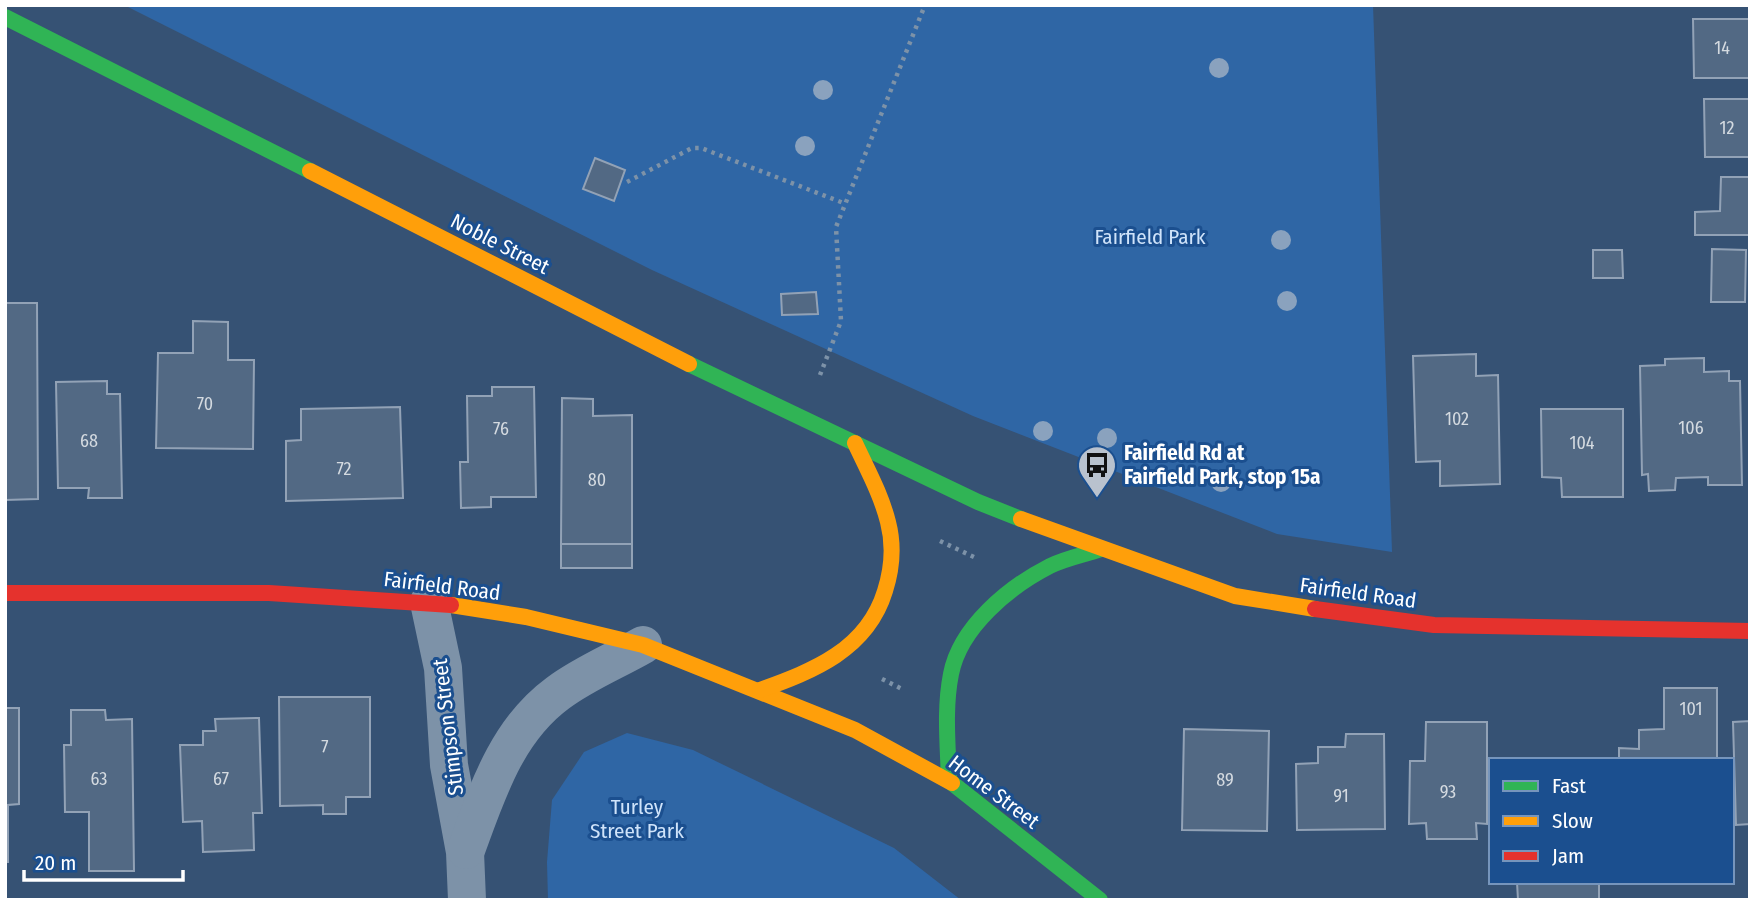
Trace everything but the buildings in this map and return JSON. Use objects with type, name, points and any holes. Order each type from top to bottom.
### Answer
[{"type":"main road","name":"Noble Street","points":[[5,17],[680,359],[978,502]]},
{"type":"main road","points":[[760,690],[805,674],[847,650],[870,628],[884,596],[893,557],[886,513],[855,443]]},
{"type":"main road","name":"Fairfield Road","points":[[978,502],[1235,596],[1336,613],[1434,625],[1750,631]]},
{"type":"main road","points":[[949,781],[949,697],[955,657],[980,620],[1015,589],[1051,566],[1101,549]]},
{"type":"main road","name":"Fairfield Road","points":[[5,593],[268,593],[429,602],[526,617],[643,645],[855,730]]},
{"type":"main road","name":"Home Street","points":[[855,730],[949,781],[1100,900]]},
{"type":"street","name":"Stimpson Street","points":[[429,602],[443,668],[449,765],[466,852],[467,900]]},
{"type":"street","name":"Stimpson Street","points":[[466,852],[498,765],[524,728],[557,694],[643,645]]},
{"type":"path","points":[[820,375],[841,321],[836,227],[925,5]]},
{"type":"path","points":[[627,183],[692,148],[701,148],[846,204]]},
{"type":"path","points":[[937,540],[984,561]]},
{"type":"path","points":[[878,677],[912,694]]},
{"type":"green space","name":"Fairfield Park","points":[[124,5],[1373,5],[1392,552],[1277,534],[973,416],[652,270]]},
{"type":"green space","name":"Turley Street Park","points":[[627,733],[693,750],[894,848],[961,900],[548,900],[547,862],[552,800],[584,752]]},
{"type":"traffic: fast","points":[[5,17],[310,171]]},
{"type":"traffic: fast","points":[[689,364],[978,502],[1021,519]]},
{"type":"traffic: fast","points":[[949,781],[949,687],[956,657],[964,640],[988,610],[1018,585],[1056,563],[1101,549]]},
{"type":"traffic: fast","points":[[952,783],[1100,900]]},
{"type":"traffic: slow","points":[[310,171],[689,364]]},
{"type":"traffic: slow","points":[[760,690],[799,675],[836,656],[865,629],[877,611],[885,591],[891,557],[890,531],[878,492],[855,443]]},
{"type":"traffic: slow","points":[[1021,519],[1235,596],[1315,609]]},
{"type":"traffic: slow","points":[[451,605],[526,617],[643,645],[855,730],[952,783]]},
{"type":"traffic: jam","points":[[5,593],[269,593],[451,605]]},
{"type":"traffic: jam","points":[[1315,609],[1434,625],[1750,631]]},
{"type":"place","name":"Fairfield Rd at Fairfield Park, stop 15a","points":[[1097,499]]}]
